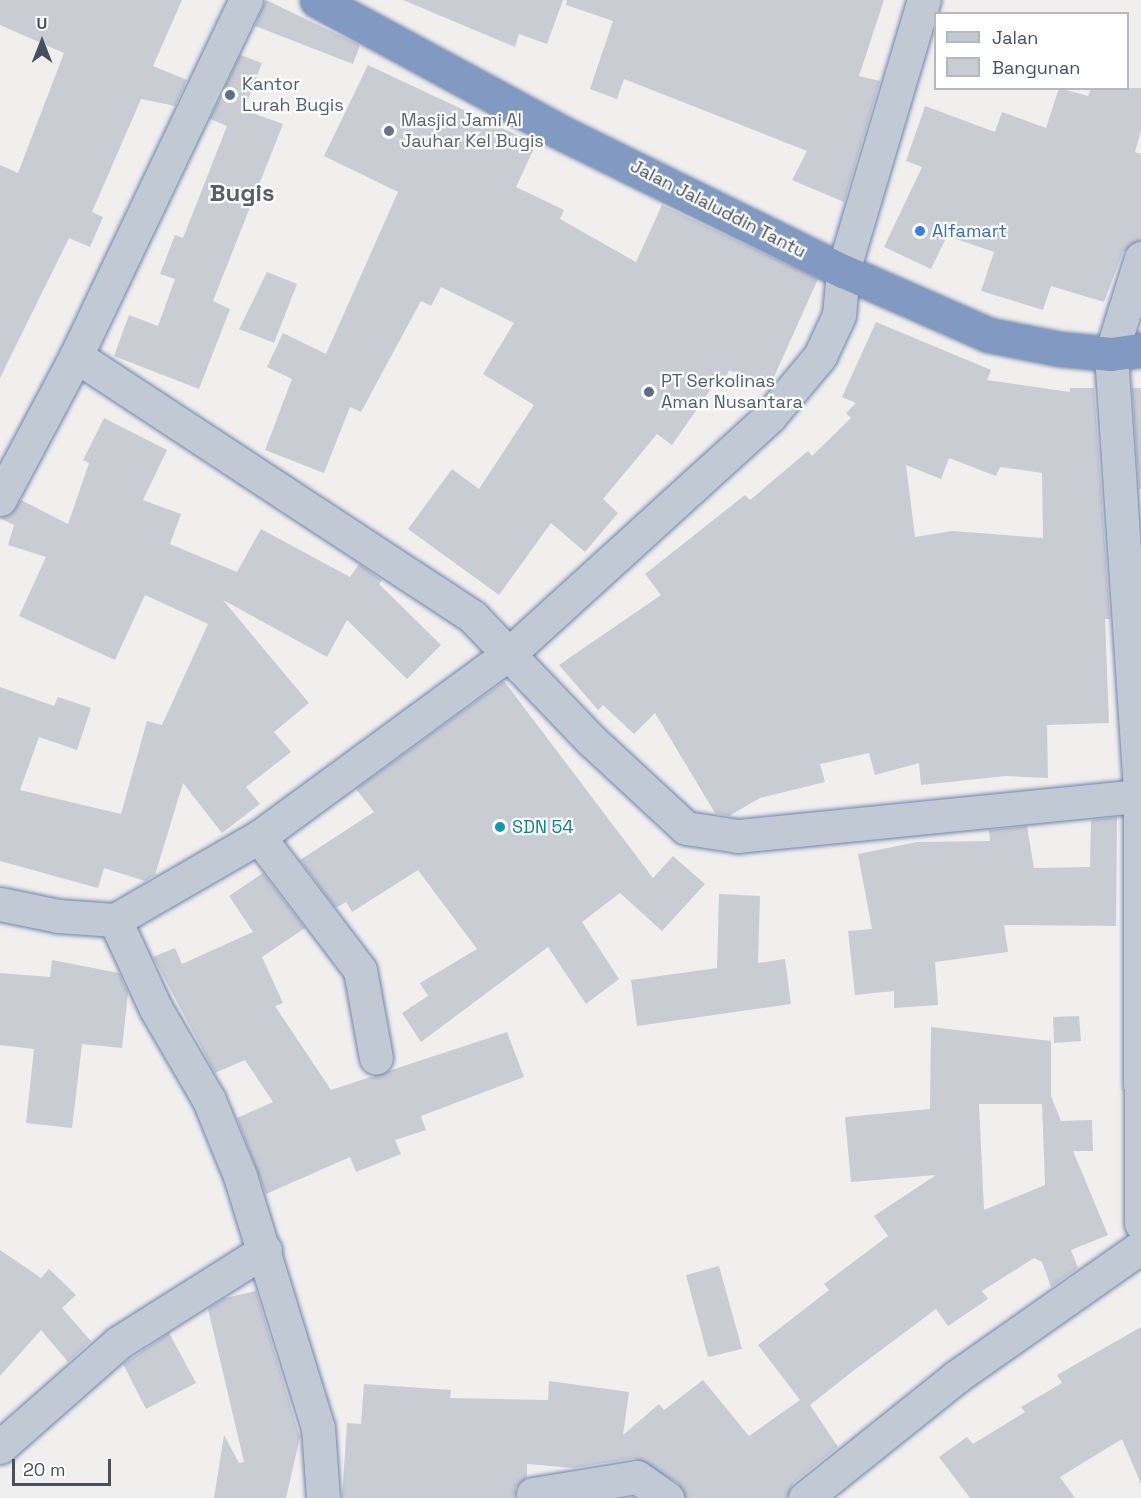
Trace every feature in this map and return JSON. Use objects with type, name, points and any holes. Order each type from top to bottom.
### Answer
[{"type":"highway","name":"Jalan Jalaluddin Tantu","points":[[317,0],[558,130],[843,271],[989,335],[1126,352]]},
{"type":"street","points":[[0,499],[76,356],[246,0]]},
{"type":"street","points":[[0,904],[58,916],[115,920],[259,837],[511,652],[770,416],[820,356],[839,315],[843,271],[924,0]]},
{"type":"street","points":[[1141,258],[1126,352],[1141,796],[1141,1223]]},
{"type":"street","points":[[76,356],[415,577],[511,652],[669,816],[713,836],[1141,796]]},
{"type":"street","points":[[259,837],[360,970],[376,1058]]},
{"type":"street","points":[[115,920],[156,1009],[209,1100],[265,1250],[318,1428],[323,1498]]},
{"type":"street","points":[[805,1498],[956,1377],[1141,1247]]},
{"type":"street","points":[[0,1447],[118,1342],[265,1250]]},
{"type":"street","points":[[533,1494],[637,1478],[666,1498]]},
{"type":"building","points":[[0,0],[182,0],[153,66],[187,80],[175,106],[141,99],[92,212],[103,217],[90,247],[69,238],[0,378],[0,165],[18,173],[64,53],[0,25]]},
{"type":"building","points":[[266,0],[360,45],[353,64],[255,26]]},
{"type":"building","points":[[403,0],[563,0],[547,44],[519,34],[515,47]]},
{"type":"building","points":[[567,0],[884,0],[859,76],[880,81],[844,202],[792,180],[807,151],[624,79],[617,99],[590,89],[613,21],[566,5]]},
{"type":"building","points":[[240,55],[262,63],[244,110],[283,124],[213,301],[230,309],[199,389],[114,356],[129,315],[158,326],[175,279],[160,274],[175,235],[183,238],[227,126],[210,119]]},
{"type":"building","points":[[368,65],[536,144],[516,187],[564,210],[560,219],[636,262],[662,205],[818,279],[769,388],[729,370],[726,378],[720,376],[672,445],[657,434],[603,499],[618,513],[585,552],[551,523],[499,595],[408,529],[452,469],[479,489],[534,405],[483,374],[514,323],[441,287],[431,306],[421,301],[361,412],[350,407],[324,473],[265,450],[292,379],[267,367],[283,333],[326,354],[398,192],[324,156]]},
{"type":"building","points":[[1141,88],[1141,131],[1135,152],[1141,154],[1141,240],[1123,252],[1104,302],[1051,286],[1043,310],[981,291],[994,252],[947,236],[931,269],[884,247],[922,167],[906,161],[925,106],[995,132],[1002,112],[1046,128],[1058,90],[1088,96],[1090,90]]},
{"type":"building","points":[[267,272],[297,284],[274,343],[239,329]]},
{"type":"building","points":[[876,322],[991,370],[987,380],[1070,392],[1070,388],[1094,388],[1110,619],[1105,619],[1109,723],[1047,725],[1048,778],[1006,776],[921,785],[919,763],[875,775],[869,753],[820,764],[825,782],[760,798],[729,816],[715,813],[655,713],[634,734],[603,705],[598,710],[559,665],[661,595],[645,574],[745,495],[750,500],[808,451],[812,456],[851,418],[846,413],[856,403],[842,397]],"holes":[[[949,458],[996,476],[1000,467],[1042,473],[1043,538],[952,531],[915,537],[906,465],[941,479]]]},
{"type":"building","points":[[1132,388],[1141,388],[1141,489],[1139,489]]},
{"type":"building","points":[[104,418],[167,450],[143,500],[181,514],[170,544],[237,572],[261,529],[350,577],[359,564],[382,580],[379,584],[441,645],[407,679],[347,620],[327,657],[223,600],[309,703],[274,732],[291,752],[246,787],[260,804],[222,833],[183,783],[155,875],[145,881],[104,868],[98,888],[0,861],[0,687],[54,706],[58,697],[91,708],[77,750],[39,737],[20,790],[121,814],[147,721],[162,725],[208,624],[145,595],[115,660],[19,616],[46,557],[8,545],[14,525],[0,518],[10,515],[21,500],[68,524],[89,463],[83,460]]},
{"type":"building","name":"SDN 54","points":[[504,681],[653,878],[673,856],[705,884],[662,931],[620,893],[582,922],[619,979],[586,1004],[548,947],[421,1042],[402,1013],[428,996],[420,983],[477,949],[418,870],[352,912],[346,902],[336,908],[300,860],[374,812],[356,789]]},
{"type":"building","points":[[1117,817],[1116,926],[1004,925],[1008,952],[935,962],[938,1005],[894,1008],[894,991],[855,995],[848,931],[872,929],[858,854],[917,842],[990,841],[989,830],[1027,826],[1034,868],[1090,867],[1091,820]]},
{"type":"building","points":[[263,873],[305,928],[262,957],[283,1003],[275,1006],[331,1090],[507,1032],[524,1077],[421,1116],[426,1130],[395,1140],[401,1154],[356,1172],[350,1157],[266,1194],[237,1118],[273,1102],[245,1060],[215,1073],[153,957],[175,948],[182,964],[253,932],[229,896]]},
{"type":"building","points":[[719,894],[760,896],[758,963],[785,959],[791,1004],[637,1026],[631,980],[717,968]]},
{"type":"building","points":[[52,960],[119,973],[128,993],[122,1048],[82,1044],[72,1128],[26,1123],[34,1049],[0,1045],[0,973],[50,977]]},
{"type":"building","points":[[1079,1016],[1081,1041],[1054,1043],[1053,1017]]},
{"type":"building","points":[[931,1027],[1051,1041],[1051,1096],[1061,1121],[1092,1120],[1093,1151],[1073,1151],[1108,1235],[1071,1250],[1078,1268],[1051,1287],[1042,1262],[1034,1258],[982,1291],[988,1299],[948,1326],[936,1309],[810,1405],[838,1447],[793,1483],[787,1498],[685,1498],[678,1483],[634,1458],[574,1468],[527,1464],[527,1477],[516,1487],[515,1498],[342,1498],[347,1423],[361,1424],[364,1384],[451,1390],[450,1398],[548,1400],[549,1381],[629,1392],[623,1435],[659,1404],[664,1410],[703,1380],[749,1436],[800,1400],[758,1345],[829,1290],[824,1284],[888,1236],[874,1216],[936,1175],[851,1182],[845,1117],[930,1109]],"holes":[[[979,1104],[1042,1104],[1045,1185],[984,1210]]]},
{"type":"building","points":[[0,1250],[41,1278],[49,1269],[76,1295],[62,1308],[91,1341],[68,1362],[41,1330],[0,1376]]},
{"type":"building","points":[[719,1266],[742,1349],[708,1357],[686,1275]]},
{"type":"building","points":[[256,1291],[300,1437],[286,1498],[214,1498],[224,1435],[239,1463],[244,1462],[208,1309],[225,1298]]},
{"type":"building","points":[[1141,1327],[1141,1484],[1122,1439],[1060,1477],[1075,1498],[970,1498],[939,1457],[967,1437],[973,1444],[1025,1412],[1021,1407],[1062,1383],[1057,1375]]},
{"type":"building","points":[[169,1333],[196,1383],[146,1409],[123,1364]]},
{"type":"place","name":"Kantor Lurah Bugis","points":[[230,95]]},
{"type":"place","name":"Masjid Jami Al Jauhar Kel Bugis","points":[[389,131]]},
{"type":"place","name":"Alfamart","points":[[920,231]]},
{"type":"place","name":"PT Serkolinas Aman Nusantara","points":[[649,392]]},
{"type":"place","name":"SDN 54","points":[[500,827]]},
{"type":"district","name":"Bugis","points":[[242,193]]}]
